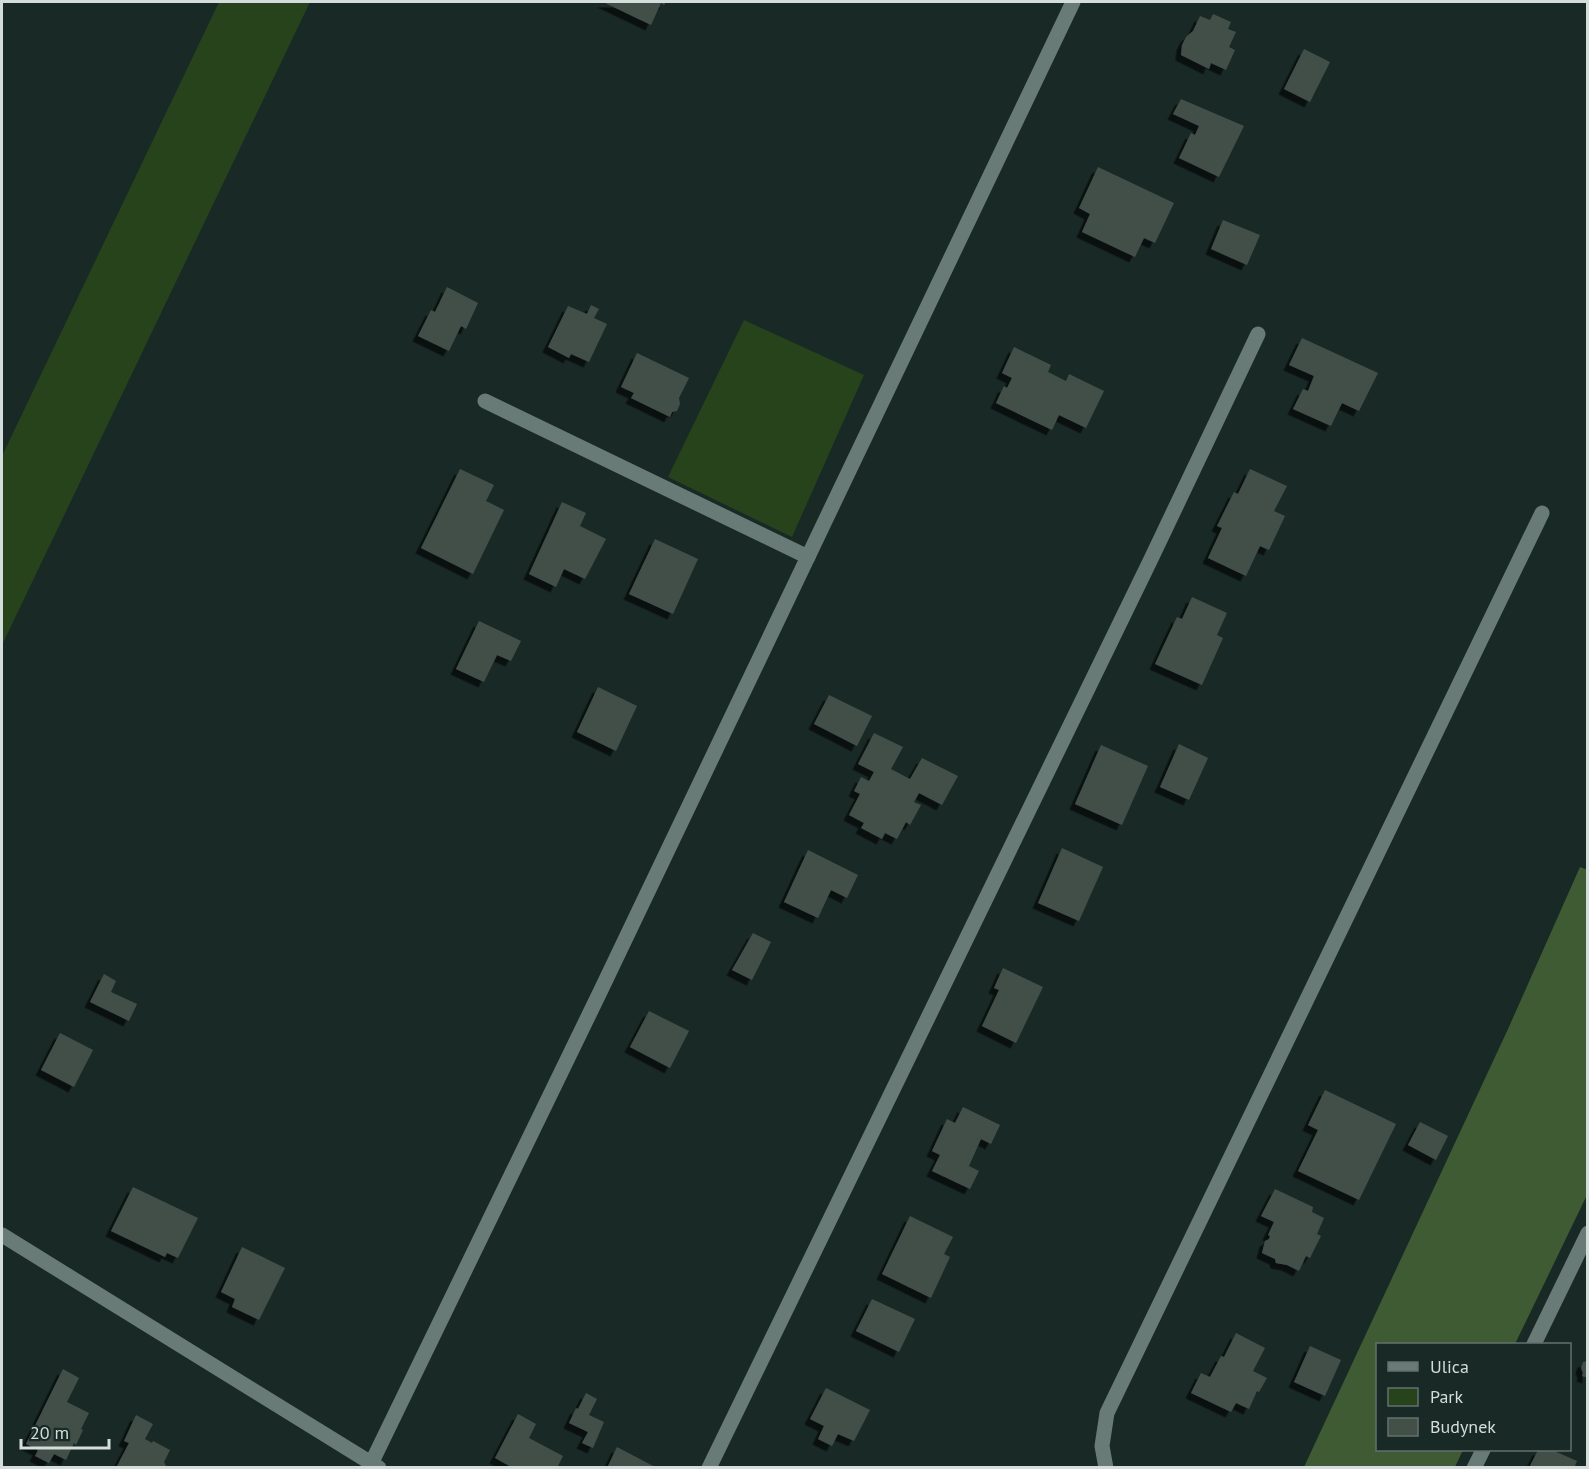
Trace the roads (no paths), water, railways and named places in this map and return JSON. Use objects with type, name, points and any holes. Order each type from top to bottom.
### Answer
[{"type":"street","points":[[2,1235],[373,1466],[1073,2]]},
{"type":"street","points":[[709,1467],[1151,559],[1258,334]]},
{"type":"street","points":[[485,401],[808,557]]},
{"type":"street","points":[[1106,1467],[1102,1446],[1107,1413],[1542,513]]},
{"type":"street","points":[[1534,1343],[1587,1233]]},
{"type":"street","points":[[1474,1467],[1482,1451]]}]
